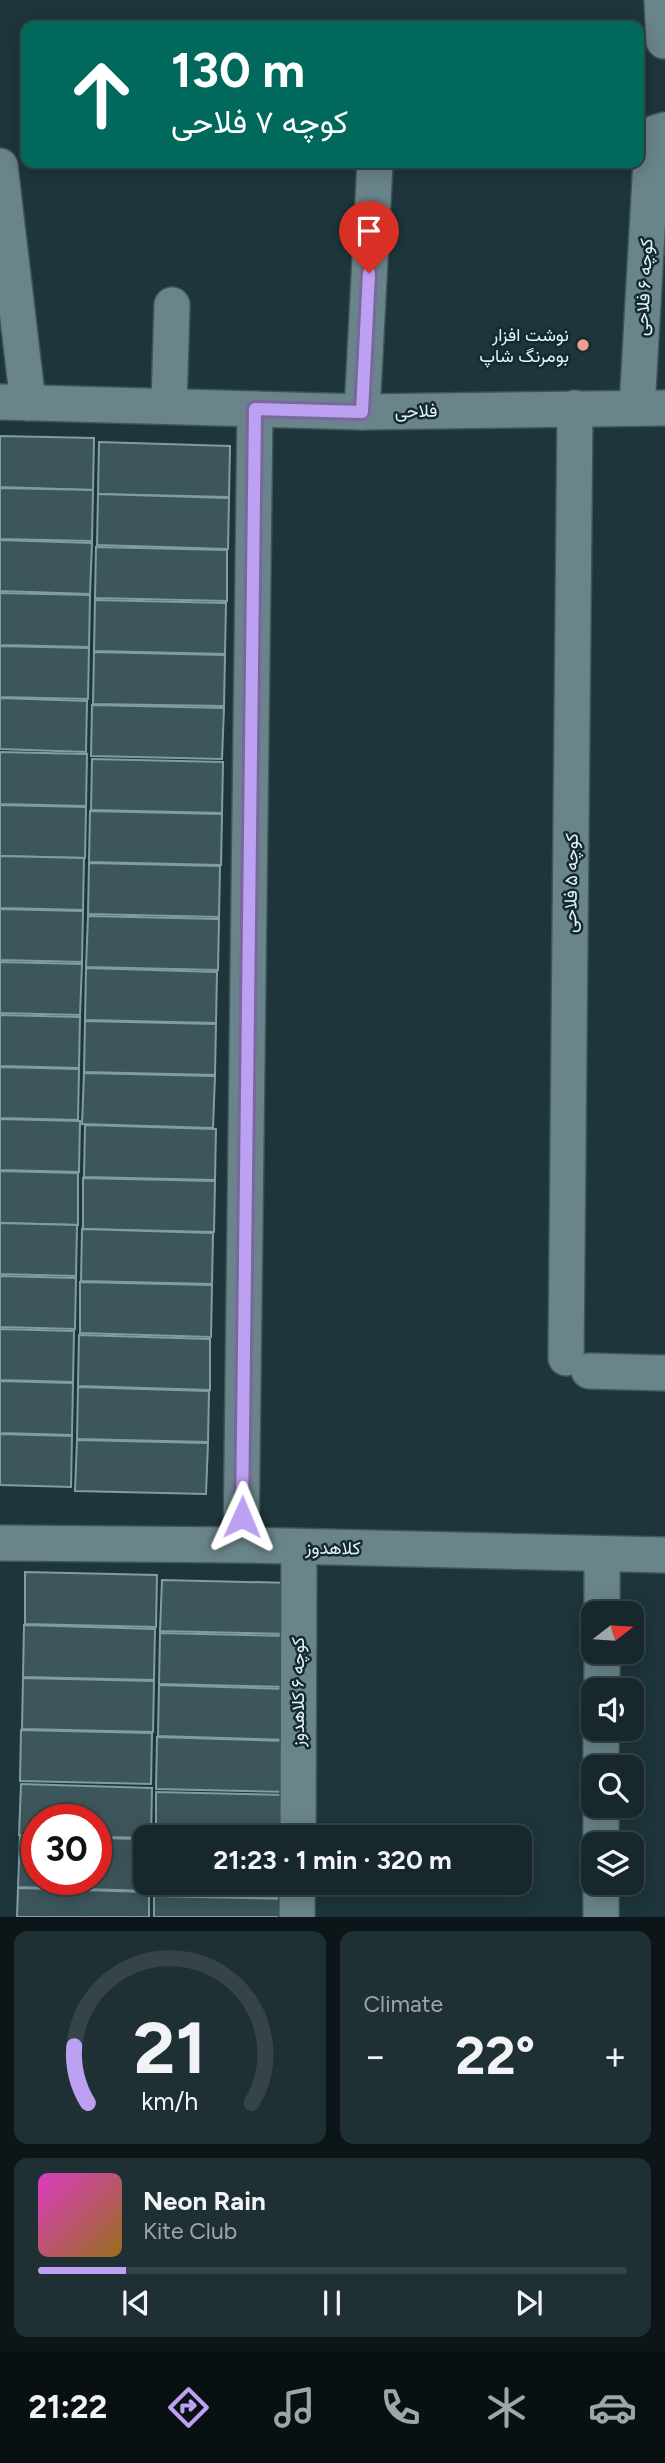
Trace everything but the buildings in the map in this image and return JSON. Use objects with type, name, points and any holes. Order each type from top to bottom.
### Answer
[{"type":"street","points":[[662,0],[664,41]]},
{"type":"street","name":"کوچه ۶ فلاحی","points":[[651,408],[652,144],[656,134],[665,130]]},
{"type":"street","points":[[0,166],[14,402]]},
{"type":"street","points":[[362,412],[375,168]]},
{"type":"street","points":[[169,405],[172,305]]},
{"type":"street","name":"فلاحی","points":[[14,402],[362,412],[651,408]]},
{"type":"street","name":"کوچه ۵ فلاحی","points":[[575,408],[578,1364],[665,1373]]},
{"type":"street","points":[[241,1545],[255,409]]},
{"type":"street","name":"کلاهدوز","points":[[0,1543],[241,1545],[665,1555]]},
{"type":"street","name":"کوچه ۶ کلاهدوز","points":[[298,1825],[299,1547]]},
{"type":"street","points":[[602,1554],[602,1601]]},
{"type":"street","points":[[600,1917],[601,1895]]},
{"type":"place","name":"نوشت افزار بومرنگ شاپ","points":[[583,345]]},
{"type":"route","points":[[242,1517],[255,409],[362,412],[369,273]]}]
